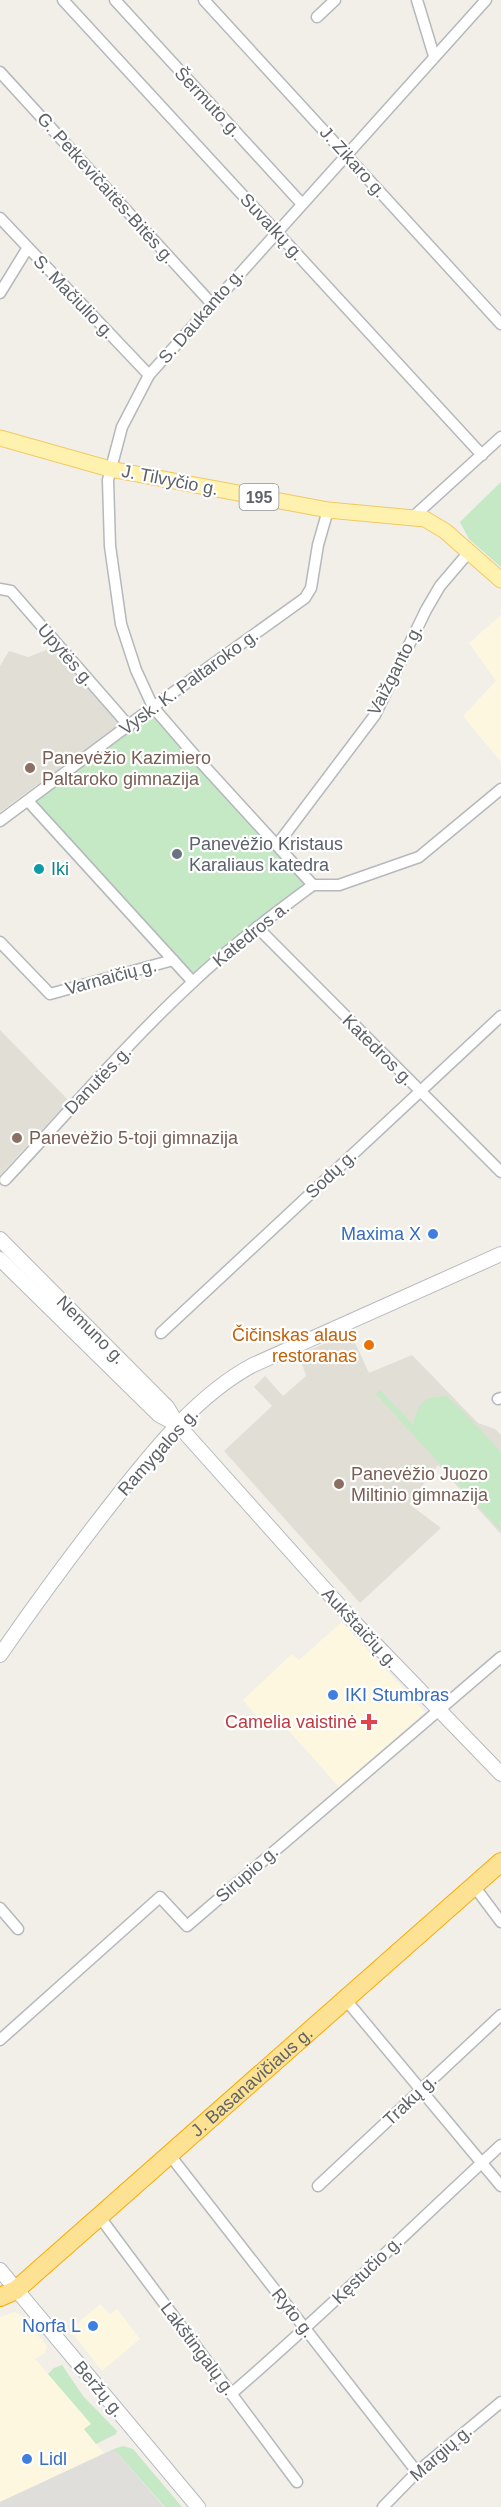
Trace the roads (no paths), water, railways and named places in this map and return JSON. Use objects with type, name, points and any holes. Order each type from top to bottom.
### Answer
[{"type":"highway","name":"J. Basanavičiaus g.","points":[[8,2293],[170,2154],[501,1862]]},
{"type":"main road","name":"J. Tilvyčio g.","points":[[0,438],[110,469],[328,510],[413,517],[436,525],[501,580]]},
{"type":"main road","name":"Nemuno g.","points":[[0,1239],[161,1400],[178,1425],[225,1477]]},
{"type":"main road","name":"Ramygalos g.","points":[[0,1655],[86,1535],[178,1425],[230,1379],[254,1365],[501,1254]]},
{"type":"main road","name":"Nemuno g.","points":[[0,1259],[159,1415],[178,1425]]},
{"type":"main road","name":"Aukštaičių g.","points":[[225,1477],[350,1618],[501,1774]]},
{"type":"main road","name":"Beržų g.","points":[[0,2270],[8,2293],[198,2507]]},
{"type":"street","name":"Suvalkų g.","points":[[63,0],[482,455]]},
{"type":"street","name":"Šermuto g.","points":[[115,0],[302,204]]},
{"type":"street","name":"J. Zikaro g.","points":[[204,0],[501,324]]},
{"type":"street","points":[[317,17],[335,0]]},
{"type":"street","points":[[417,0],[434,56]]},
{"type":"street","name":"S. Daukanto g.","points":[[153,707],[136,670],[121,624],[110,546],[108,480],[122,427],[149,375],[486,0]]},
{"type":"street","name":"G. Petkevičaitės-Bitės g.","points":[[0,72],[212,304]]},
{"type":"street","name":"S. Mačiulio g.","points":[[0,218],[149,375]]},
{"type":"street","points":[[0,292],[27,249]]},
{"type":"street","points":[[413,517],[501,437]]},
{"type":"street","name":"Vysk. K. Paltaroko g.","points":[[0,821],[305,598],[311,588],[318,545],[328,510]]},
{"type":"street","name":"Vaižganto g.","points":[[277,845],[375,715],[426,610],[440,586],[469,552]]},
{"type":"street","name":"Upytės g.","points":[[0,589],[11,591],[129,726]]},
{"type":"street","points":[[153,707],[313,885],[339,885],[419,857],[501,789]]},
{"type":"street","points":[[28,801],[193,982]]},
{"type":"street","name":"Katedros a.","points":[[193,982],[257,927],[313,885]]},
{"type":"street","name":"Katedros g.","points":[[257,927],[501,1172]]},
{"type":"street","name":"Varnaičių g.","points":[[0,942],[50,994],[173,960]]},
{"type":"street","name":"Danutės g.","points":[[5,1180],[74,1104],[193,982]]},
{"type":"street","name":"Sodų g.","points":[[161,1333],[501,1016]]},
{"type":"street","name":"Sirupio g.","points":[[0,2040],[160,1897],[187,1926],[501,1657]]},
{"type":"street","points":[[474,1886],[501,1922]]},
{"type":"street","points":[[0,1908],[18,1929]]},
{"type":"street","points":[[346,2000],[501,2186]]},
{"type":"street","name":"Trakų g.","points":[[318,2186],[501,2015]]},
{"type":"street","name":"Kęstučio g.","points":[[231,2394],[306,2330],[373,2263],[501,2145]]},
{"type":"street","name":"Ryto g.","points":[[170,2154],[417,2472]]},
{"type":"street","name":"Lakštingalų g.","points":[[99,2216],[297,2482]]},
{"type":"street","name":"Margių g.","points":[[383,2507],[417,2472],[501,2402]]},
{"type":"place","name":"Panevėžio Kazimiero Paltaroko gimnazija","points":[[30,768]]},
{"type":"place","name":"Panevėžio Kristaus Karaliaus katedra","points":[[177,854]]},
{"type":"place","name":"Iki","points":[[39,869]]},
{"type":"place","name":"Panevėžio 5-toji gimnazija","points":[[17,1138]]},
{"type":"place","name":"Maxima X","points":[[433,1234]]},
{"type":"place","name":"Čičinskas alaus restoranas","points":[[369,1345]]},
{"type":"place","name":"Panevėžio Juozo Miltinio gimnazija","points":[[339,1484]]},
{"type":"place","name":"IKI Stumbras","points":[[333,1695]]},
{"type":"place","name":"Camelia vaistinė","points":[[369,1722]]},
{"type":"place","name":"Norfa L","points":[[93,2326]]},
{"type":"place","name":"Lidl","points":[[27,2459]]}]
